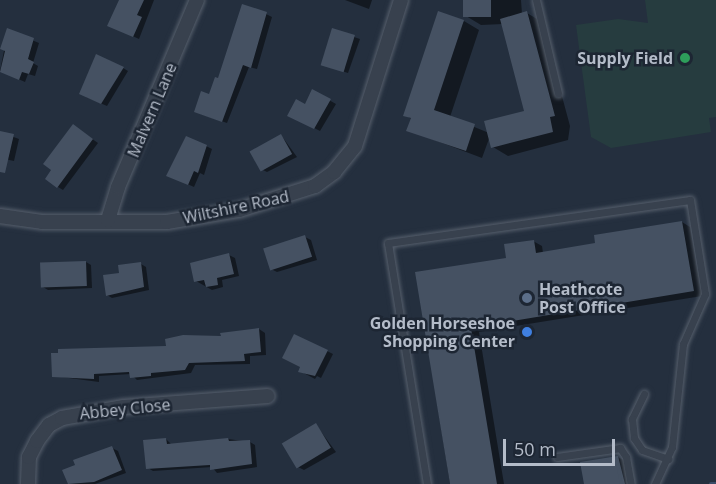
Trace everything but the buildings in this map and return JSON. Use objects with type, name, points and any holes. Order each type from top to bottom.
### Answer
[{"type":"street","name":"Malvern Lane","points":[[108,220],[118,187],[197,0]]},
{"type":"street","name":"Wiltshire Road","points":[[0,216],[42,222],[108,220],[167,222],[239,210],[315,186],[334,172],[355,146],[401,0]]},
{"type":"street","name":"Wiltshire Road","points":[[0,223],[18,219]]},
{"type":"street","name":"Abbey Close","points":[[28,484],[29,457],[37,441],[49,425],[62,418],[124,407],[268,396]]},
{"type":"lane","points":[[536,0],[558,93]]},
{"type":"lane","points":[[427,484],[388,243],[690,200],[705,294],[683,344],[676,429],[668,459],[655,484]]},
{"type":"lane","points":[[644,394],[632,419],[634,438],[642,450],[668,459]]},
{"type":"lane","points":[[556,458],[620,448],[626,457],[631,484]]},
{"type":"green space","points":[[645,0],[716,0],[716,117],[709,118],[711,132],[611,148],[591,137],[576,25],[618,19],[648,23]]},
{"type":"waterway","points":[[711,484],[716,484]]},
{"type":"place","name":"Supply Field","points":[[685,58]]},
{"type":"place","name":"Heathcote Post Office","points":[[527,298]]},
{"type":"place","name":"Golden Horseshoe Shopping Center","points":[[527,332]]}]
